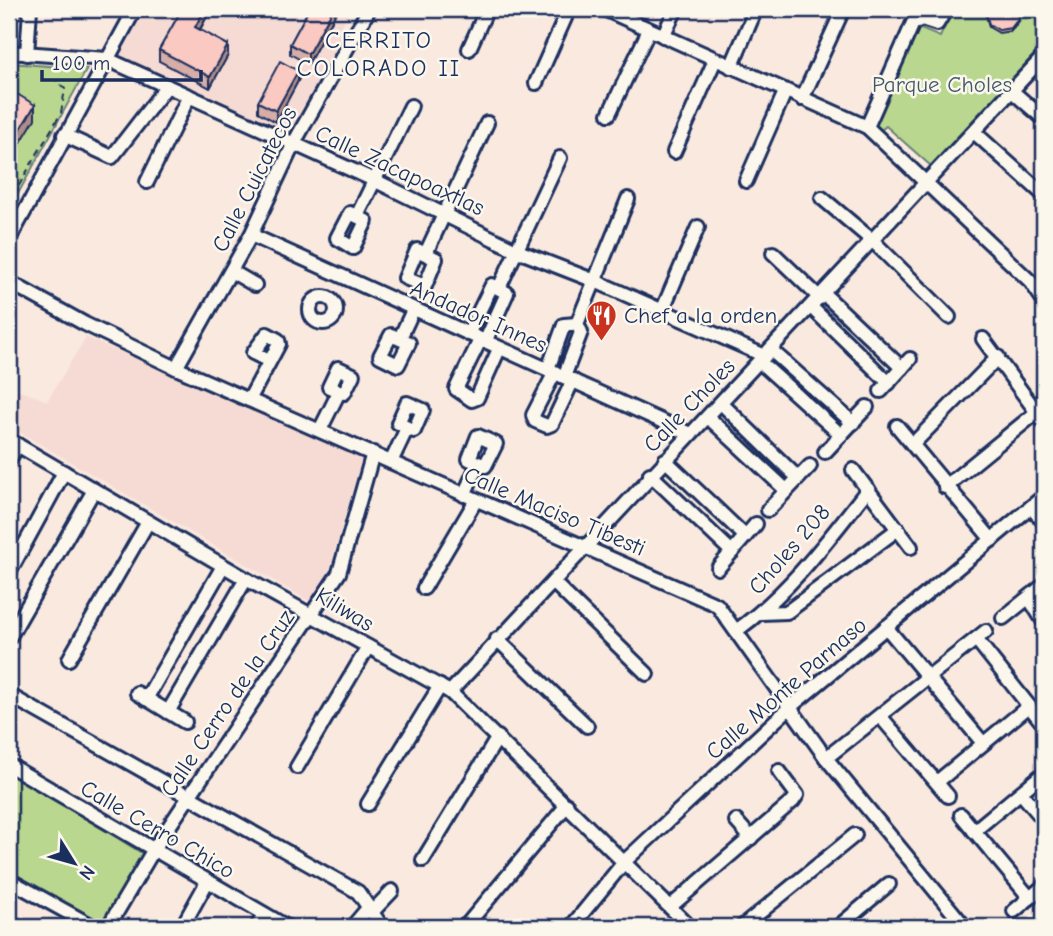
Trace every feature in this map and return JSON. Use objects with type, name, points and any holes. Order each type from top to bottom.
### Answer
[{"type":"street","points":[[27,54],[30,9]]},
{"type":"street","points":[[9,240],[135,9]]},
{"type":"street","name":"Calle Cuicatecos","points":[[176,368],[251,235],[294,143],[369,9]]},
{"type":"street","points":[[469,49],[487,9]]},
{"type":"street","points":[[536,83],[569,9]]},
{"type":"street","points":[[604,9],[867,127],[1031,282],[1044,301]]},
{"type":"street","points":[[663,36],[676,9]]},
{"type":"street","points":[[731,67],[756,9]]},
{"type":"street","points":[[867,127],[913,23],[922,19],[937,24],[946,9]]},
{"type":"street","points":[[802,99],[841,14]]},
{"type":"street","points":[[609,114],[649,30]]},
{"type":"street","name":"Calle Zacapoaxtlas","points":[[9,52],[107,59],[443,212],[518,251],[595,281],[765,356]]},
{"type":"street","name":"Calle Choles","points":[[368,804],[445,689],[553,582],[650,474],[819,300],[1044,56]]},
{"type":"street","points":[[674,152],[715,60]]},
{"type":"street","points":[[64,135],[112,157],[167,86]]},
{"type":"street","points":[[1012,91],[1044,119]]},
{"type":"street","points":[[746,181],[785,92]]},
{"type":"street","points":[[147,182],[189,96]]},
{"type":"street","points":[[357,216],[411,106]]},
{"type":"street","points":[[426,253],[443,212],[488,123]]},
{"type":"street","points":[[974,132],[1044,195]]},
{"type":"street","points":[[499,288],[560,158]]},
{"type":"street","points":[[822,198],[873,241],[949,317]]},
{"type":"street","points":[[560,375],[581,332],[577,324],[628,199]]},
{"type":"street","points":[[662,311],[698,227]]},
{"type":"street","name":"Andador Innes","points":[[251,235],[690,434]]},
{"type":"street","points":[[773,253],[819,300],[885,387],[906,364],[819,300]]},
{"type":"street","points":[[231,271],[255,285]]},
{"type":"street","points":[[329,299],[340,277]]},
{"type":"street","name":"Calle Maciso Tibesti","points":[[9,282],[85,324],[176,368],[712,602],[736,631],[826,758],[965,927]]},
{"type":"street","points":[[478,339],[488,287],[499,288],[506,295],[478,339],[456,389],[472,400],[477,398],[499,349]]},
{"type":"street","points":[[400,338],[413,310]]},
{"type":"street","points":[[560,375],[565,324],[577,324]]},
{"type":"street","points":[[945,487],[1041,417],[983,339]]},
{"type":"street","points":[[765,356],[853,424]]},
{"type":"street","points":[[765,356],[841,435]]},
{"type":"street","points":[[913,444],[998,357]]},
{"type":"street","points":[[249,400],[269,361]]},
{"type":"street","points":[[320,430],[339,392]]},
{"type":"street","points":[[721,403],[798,478]]},
{"type":"street","points":[[825,452],[867,407]]},
{"type":"street","points":[[708,417],[786,490]]},
{"type":"street","points":[[897,426],[945,487],[992,540]]},
{"type":"street","points":[[391,462],[407,428]]},
{"type":"street","points":[[9,460],[13,443]]},
{"type":"street","name":"Kiliwas","points":[[13,443],[223,566],[445,689],[625,861],[686,926]]},
{"type":"street","name":"Calle Cerro de la Cruz","points":[[108,927],[154,849],[343,565],[373,453]]},
{"type":"street","points":[[665,460],[745,536]]},
{"type":"street","points":[[424,589],[470,497],[478,464]]},
{"type":"street","points":[[768,510],[810,466]]},
{"type":"street","points":[[853,470],[911,547]]},
{"type":"street","points":[[9,573],[64,472]]},
{"type":"street","points":[[650,474],[732,552]]},
{"type":"street","name":"Choles 208","points":[[736,631],[761,613],[822,549],[868,489]]},
{"type":"street","points":[[9,638],[94,490]]},
{"type":"street","name":"Calle Monte Parnaso","points":[[571,927],[625,861],[789,708],[1044,496]]},
{"type":"street","points":[[1031,507],[1044,523]]},
{"type":"street","points":[[69,659],[148,522]]},
{"type":"street","points":[[718,568],[756,524]]},
{"type":"street","points":[[761,613],[788,612],[898,529]]},
{"type":"street","points":[[185,722],[141,696],[223,566]]},
{"type":"street","points":[[168,712],[246,579]]},
{"type":"street","points":[[553,582],[647,674]]},
{"type":"street","points":[[1003,618],[1044,585]]},
{"type":"street","points":[[1029,598],[1044,622]]},
{"type":"street","points":[[886,627],[983,743]]},
{"type":"street","points":[[826,758],[981,635],[1041,721]]},
{"type":"street","points":[[497,639],[587,726]]},
{"type":"street","points":[[298,768],[368,647]]},
{"type":"street","points":[[9,696],[358,892],[382,927]]},
{"type":"street","points":[[937,782],[1029,706]]},
{"type":"street","points":[[880,716],[948,796]]},
{"type":"street","points":[[423,860],[498,737]]},
{"type":"street","name":"Calle Cerro Chico","points":[[9,765],[287,927]]},
{"type":"street","points":[[670,907],[797,795],[779,771]]},
{"type":"street","points":[[974,831],[1044,773]]},
{"type":"street","points":[[1021,793],[1044,820]]},
{"type":"street","points":[[465,927],[567,806]]},
{"type":"street","points":[[961,816],[1030,898]]},
{"type":"street","points":[[736,821],[751,838]]},
{"type":"street","points":[[742,927],[855,835]]},
{"type":"street","points":[[9,880],[94,927]]},
{"type":"street","points":[[182,927],[207,882]]},
{"type":"street","points":[[838,927],[889,884]]},
{"type":"street","points":[[1014,911],[1044,886]]},
{"type":"street","points":[[352,927],[392,891]]},
{"type":"street","points":[[257,927],[264,914]]},
{"type":"path","points":[[9,205],[61,113],[65,89],[56,80]]},
{"type":"path","points":[[9,181],[18,187]]},
{"type":"shaded area","points":[[141,9],[350,9],[340,29],[347,33],[289,134],[116,54]]},
{"type":"shaded area","points":[[86,337],[362,457],[329,572],[309,601],[9,426],[9,386],[47,401]]},
{"type":"green space","name":"Parque Choles","points":[[953,9],[1044,9],[1044,44],[931,166],[886,126],[881,130],[871,126],[916,27],[940,37]]},
{"type":"green space","points":[[9,63],[87,69],[9,210]]},
{"type":"green space","points":[[9,771],[148,857],[102,927],[9,874]]},
{"type":"building","points":[[182,9],[205,9],[195,27],[228,45],[210,77],[159,50]]},
{"type":"building","points":[[309,9],[333,9],[308,54],[290,44]]},
{"type":"building","points":[[986,9],[1017,9],[1019,18],[1011,28],[999,30],[989,24]]},
{"type":"building","points":[[280,61],[298,71],[276,111],[258,102]]},
{"type":"building","points":[[9,89],[35,105],[9,148]]},
{"type":"place","name":"Chef a la orden","points":[[601,342]]},
{"type":"district","name":"CERRITO COLORADO II","points":[[379,54]]}]
